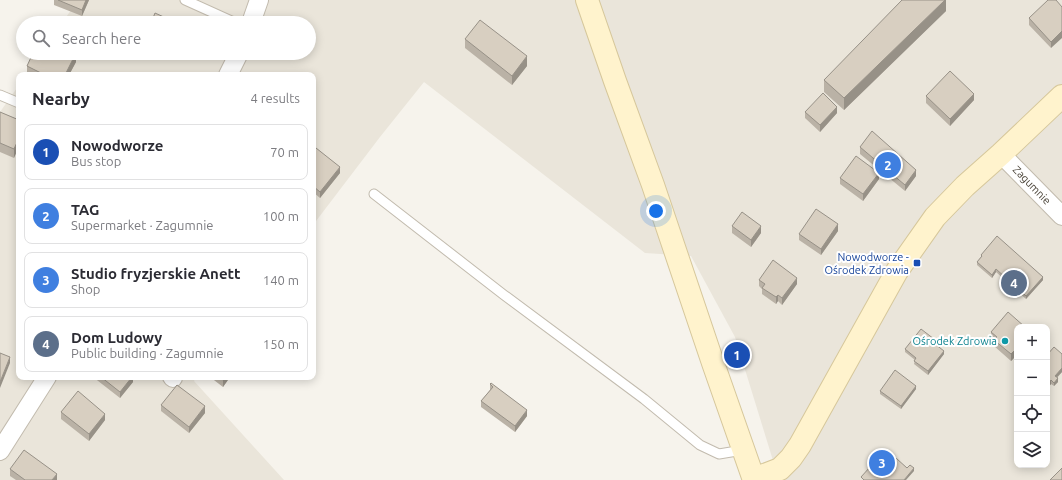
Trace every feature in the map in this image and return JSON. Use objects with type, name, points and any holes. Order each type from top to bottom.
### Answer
[{"type":"main road","points":[[587,0],[614,81],[653,185],[754,480],[780,469],[796,452],[897,271],[936,218],[965,186],[1002,154],[1062,96]]},
{"type":"street","points":[[253,16],[259,0]]},
{"type":"street","points":[[230,72],[236,60]]},
{"type":"street","name":"Zagumnie","points":[[1002,154],[1062,216]]},
{"type":"street","points":[[0,451],[45,380]]},
{"type":"lane","points":[[185,0],[220,16]]},
{"type":"lane","points":[[0,95],[16,102]]},
{"type":"lane","points":[[374,194],[504,295],[644,399],[700,445],[719,454],[743,450]]},
{"type":"shaded area","points":[[78,0],[1062,0],[1062,480],[779,480],[735,337],[691,256],[645,253],[424,82],[316,221],[316,72],[28,72],[36,60],[316,60],[316,16],[67,16]]},
{"type":"shaded area","points":[[16,89],[16,380],[194,380],[284,480],[0,480],[0,112]]},
{"type":"building","points":[[58,0],[86,0],[82,10]]},
{"type":"building","points":[[902,0],[945,0],[844,98],[824,80]]},
{"type":"building","points":[[1048,0],[1056,0],[1062,7],[1062,31],[1051,42],[1029,18]]},
{"type":"building","points":[[155,13],[162,16],[154,16]]},
{"type":"building","points":[[480,20],[527,56],[512,76],[465,39]]},
{"type":"building","points":[[30,60],[72,60],[66,72],[39,72],[27,66]]},
{"type":"building","points":[[950,71],[974,94],[950,119],[926,96]]},
{"type":"building","points":[[823,93],[837,107],[820,125],[805,112]]},
{"type":"building","points":[[0,112],[16,119],[16,145],[14,149],[0,143]]},
{"type":"building","points":[[872,131],[916,170],[905,185],[860,147]]},
{"type":"building","points":[[316,148],[340,167],[320,192],[316,189]]},
{"type":"building","points":[[856,156],[879,173],[863,194],[840,178]]},
{"type":"building","points":[[816,209],[838,224],[821,249],[799,234]]},
{"type":"building","points":[[742,212],[761,226],[751,240],[732,226]]},
{"type":"building","points":[[997,236],[1043,277],[1026,296],[996,269],[992,275],[977,262]]},
{"type":"building","points":[[773,260],[797,278],[782,298],[778,295],[776,297],[762,288],[765,284],[759,280]]},
{"type":"building","name":"Ośrodek Zdrowia","points":[[1008,312],[1022,324],[1014,324],[1014,351],[1011,354],[994,340],[997,337],[991,332]]},
{"type":"building","points":[[921,329],[934,339],[931,343],[933,345],[935,344],[944,351],[928,371],[914,361],[916,358],[905,349]]},
{"type":"building","points":[[1054,347],[1062,354],[1062,368],[1055,376],[1058,378],[1054,383],[1051,380],[1050,381],[1050,352]]},
{"type":"building","points":[[0,353],[10,357],[0,382]]},
{"type":"building","points":[[895,370],[916,386],[901,406],[880,391]]},
{"type":"building","points":[[105,380],[130,380],[120,392]]},
{"type":"building","points":[[491,383],[527,410],[515,426],[481,401],[493,387],[490,384]]},
{"type":"building","points":[[177,385],[205,406],[189,427],[161,405]]},
{"type":"building","points":[[78,391],[105,414],[89,434],[61,412]]},
{"type":"building","points":[[886,449],[907,468],[910,465],[914,468],[904,480],[864,480],[861,477],[881,457],[880,456]]},
{"type":"building","points":[[24,450],[57,474],[52,480],[25,480],[10,469]]},
{"type":"building","points":[[1062,468],[1062,480],[1050,480]]},
{"type":"place","name":"TAG","points":[[888,165]]},
{"type":"place","name":"Nowodworze - Ośrodek Zdrowia","points":[[917,263]]},
{"type":"place","name":"Dom Ludowy","points":[[1014,283]]},
{"type":"place","name":"Ośrodek Zdrowia","points":[[1005,341]]},
{"type":"place","name":"Nowodworze","points":[[737,355]]},
{"type":"place","name":"Studio fryzjerskie Anett","points":[[882,463]]}]
